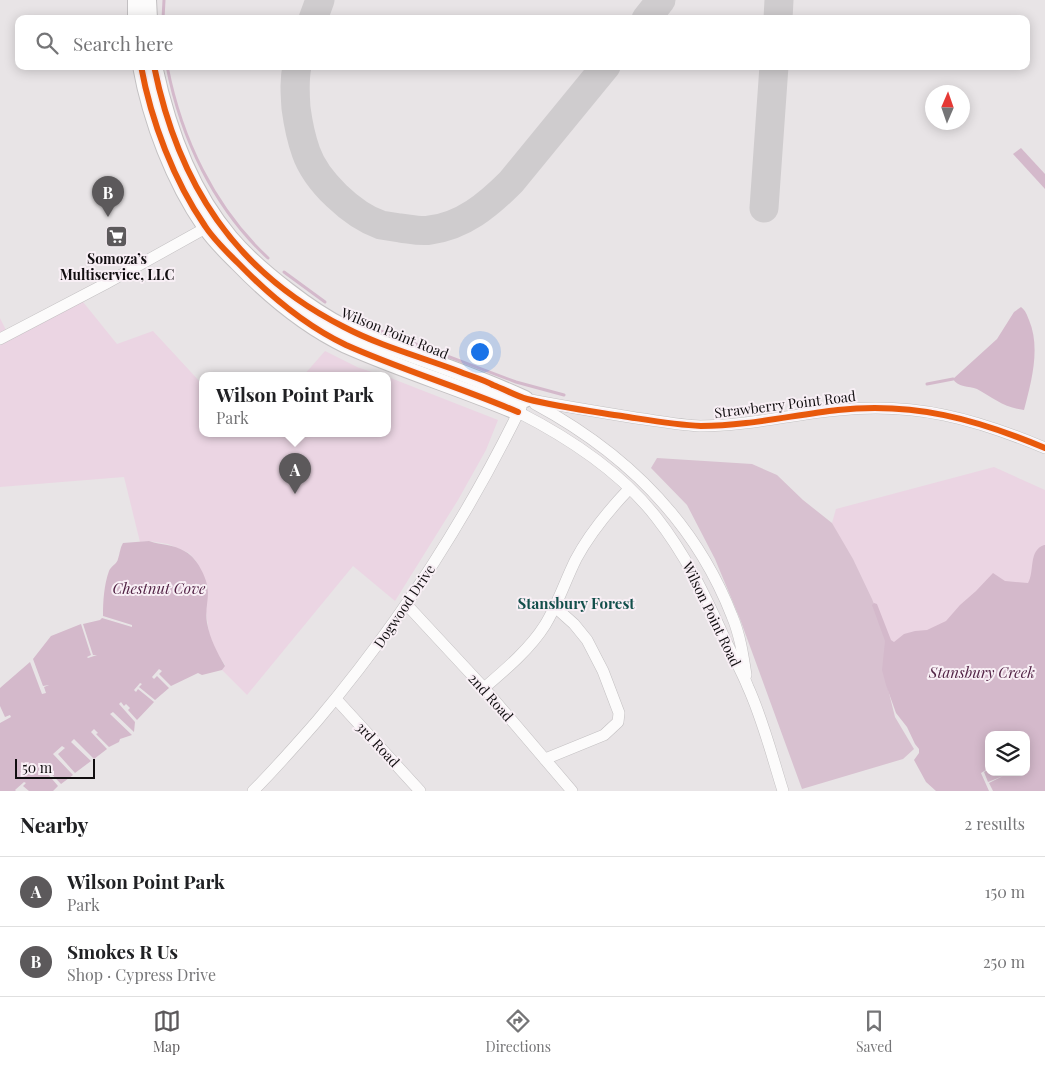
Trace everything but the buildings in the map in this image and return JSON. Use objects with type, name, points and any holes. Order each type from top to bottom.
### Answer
[{"type":"street","points":[[136,0],[136,15]]},
{"type":"street","points":[[148,0],[149,15]]},
{"type":"street","name":"Wilson Point Road","points":[[142,70],[152,114],[162,142],[186,192],[211,224],[231,256],[272,296],[301,319],[322,332],[367,354],[565,421],[619,461],[655,492],[683,525],[708,565],[732,616],[741,644],[748,687]]},
{"type":"street","name":"Wilson Point Road","points":[[155,70],[170,129],[211,224]]},
{"type":"street","points":[[0,339],[211,224]]},
{"type":"street","name":"Wilson Point Road","points":[[522,405],[548,427],[586,452],[629,489],[656,517],[689,564],[748,687],[783,791]]},
{"type":"street","name":"Strawberry Point Road","points":[[522,405],[574,409],[699,426],[840,410],[892,408],[929,412],[977,422],[1045,448]]},
{"type":"street","name":"Dogwood Drive","points":[[258,789],[336,699],[407,605],[470,505],[522,405]]},
{"type":"street","points":[[484,688],[515,660],[544,626],[555,608],[576,559],[589,538],[610,509],[629,489]]},
{"type":"street","name":"2nd Road","points":[[407,605],[484,688],[572,791]]},
{"type":"street","points":[[545,759],[604,735],[618,722],[620,713],[604,671],[587,640],[574,624],[555,608]]},
{"type":"street","name":"3rd Road","points":[[336,699],[420,791]]},
{"type":"shaded area","points":[[79,297],[117,344],[153,331],[199,381],[199,437],[391,437],[391,378],[498,420],[486,450],[458,500],[395,601],[353,566],[247,695],[222,670],[225,665],[215,650],[209,633],[206,612],[208,587],[196,561],[189,553],[168,544],[149,541],[140,542],[124,477],[0,487],[0,318],[8,334]]},
{"type":"shaded area","points":[[325,351],[357,367],[372,372],[307,372]]},
{"type":"shaded area","points":[[657,458],[752,464],[777,475],[803,500],[832,523],[853,559],[885,631],[887,685],[895,717],[914,749],[903,759],[802,789],[740,619],[715,559],[687,505],[651,468]]},
{"type":"shaded area","points":[[994,467],[1045,490],[1045,602],[953,621],[893,650],[832,523],[836,509]]},
{"type":"water","points":[[1021,148],[1045,174],[1045,189],[1013,154]]},
{"type":"water","points":[[1021,307],[1033,331],[1035,354],[1024,410],[1005,405],[977,389],[957,384],[953,379],[997,339],[1014,312]]},
{"type":"water","name":"Chestnut Cove","points":[[149,541],[181,549],[198,564],[208,587],[206,615],[208,629],[225,666],[222,670],[202,675],[198,673],[171,686],[159,674],[162,671],[159,669],[152,677],[154,679],[157,676],[169,688],[155,700],[139,687],[142,684],[140,683],[134,690],[136,692],[138,689],[154,702],[137,720],[128,710],[130,708],[126,704],[124,706],[121,702],[119,704],[135,722],[134,732],[113,712],[110,714],[132,735],[120,739],[119,742],[109,747],[96,734],[98,733],[94,729],[91,732],[107,749],[94,759],[74,739],[71,742],[91,761],[75,773],[58,754],[65,748],[62,746],[53,754],[73,775],[61,784],[43,765],[41,766],[58,786],[53,791],[29,791],[23,786],[26,783],[24,782],[16,791],[0,791],[0,723],[11,717],[10,715],[5,717],[0,706],[0,688],[30,662],[42,694],[46,693],[44,687],[49,685],[43,686],[33,659],[51,636],[81,624],[91,655],[88,658],[97,655],[93,655],[83,624],[102,618],[132,627],[132,625],[103,616],[106,582],[110,569],[117,561],[123,543]]},
{"type":"water","name":"Stansbury Creek","points":[[1045,545],[1045,791],[993,791],[989,783],[1003,776],[1030,776],[1030,731],[985,731],[985,770],[981,773],[989,791],[936,791],[926,782],[914,760],[919,753],[919,749],[907,727],[896,713],[886,685],[882,670],[885,641],[872,605],[874,603],[877,604],[891,640],[894,642],[904,634],[927,630],[946,621],[993,573],[1005,581],[1028,583],[1034,556],[1039,548]]},
{"type":"water","name":"Stansbury Creek","points":[[986,776],[1003,776],[988,782]]},
{"type":"waterway","points":[[163,15],[164,0]]},
{"type":"waterway","points":[[168,70],[181,119],[202,170],[231,217],[268,258]]},
{"type":"waterway","points":[[284,272],[325,302]]},
{"type":"waterway","points":[[373,328],[516,382],[564,395]]},
{"type":"waterway","points":[[927,384],[953,379]]},
{"type":"taxiway","points":[[314,15],[320,0]]},
{"type":"taxiway","points":[[649,15],[661,0]]},
{"type":"taxiway","points":[[778,15],[779,0]]},
{"type":"taxiway","points":[[296,70],[296,108],[303,141],[311,163],[326,185],[347,205],[370,220],[381,225],[423,231],[442,228],[464,219],[493,199],[511,182],[603,70]]},
{"type":"taxiway","points":[[764,208],[774,70]]},
{"type":"cycle path","points":[[142,70],[157,129],[183,190],[212,236],[262,287],[302,319],[346,345],[518,412]]},
{"type":"cycle path","points":[[155,70],[178,149],[196,186],[217,220],[242,251],[272,280],[306,305],[344,327],[372,340],[480,379],[523,398],[574,409],[681,425],[718,426],[838,410],[893,408],[944,415],[969,421],[1045,448]]},
{"type":"place","name":"Smokes R Us","points":[[108,217]]},
{"type":"place","name":"Somoza’s Multiservice, LLC","points":[[117,236]]},
{"type":"place","name":"Wilson Point Park","points":[[295,494]]},
{"type":"district","name":"Stansbury Forest","points":[[576,603]]}]
